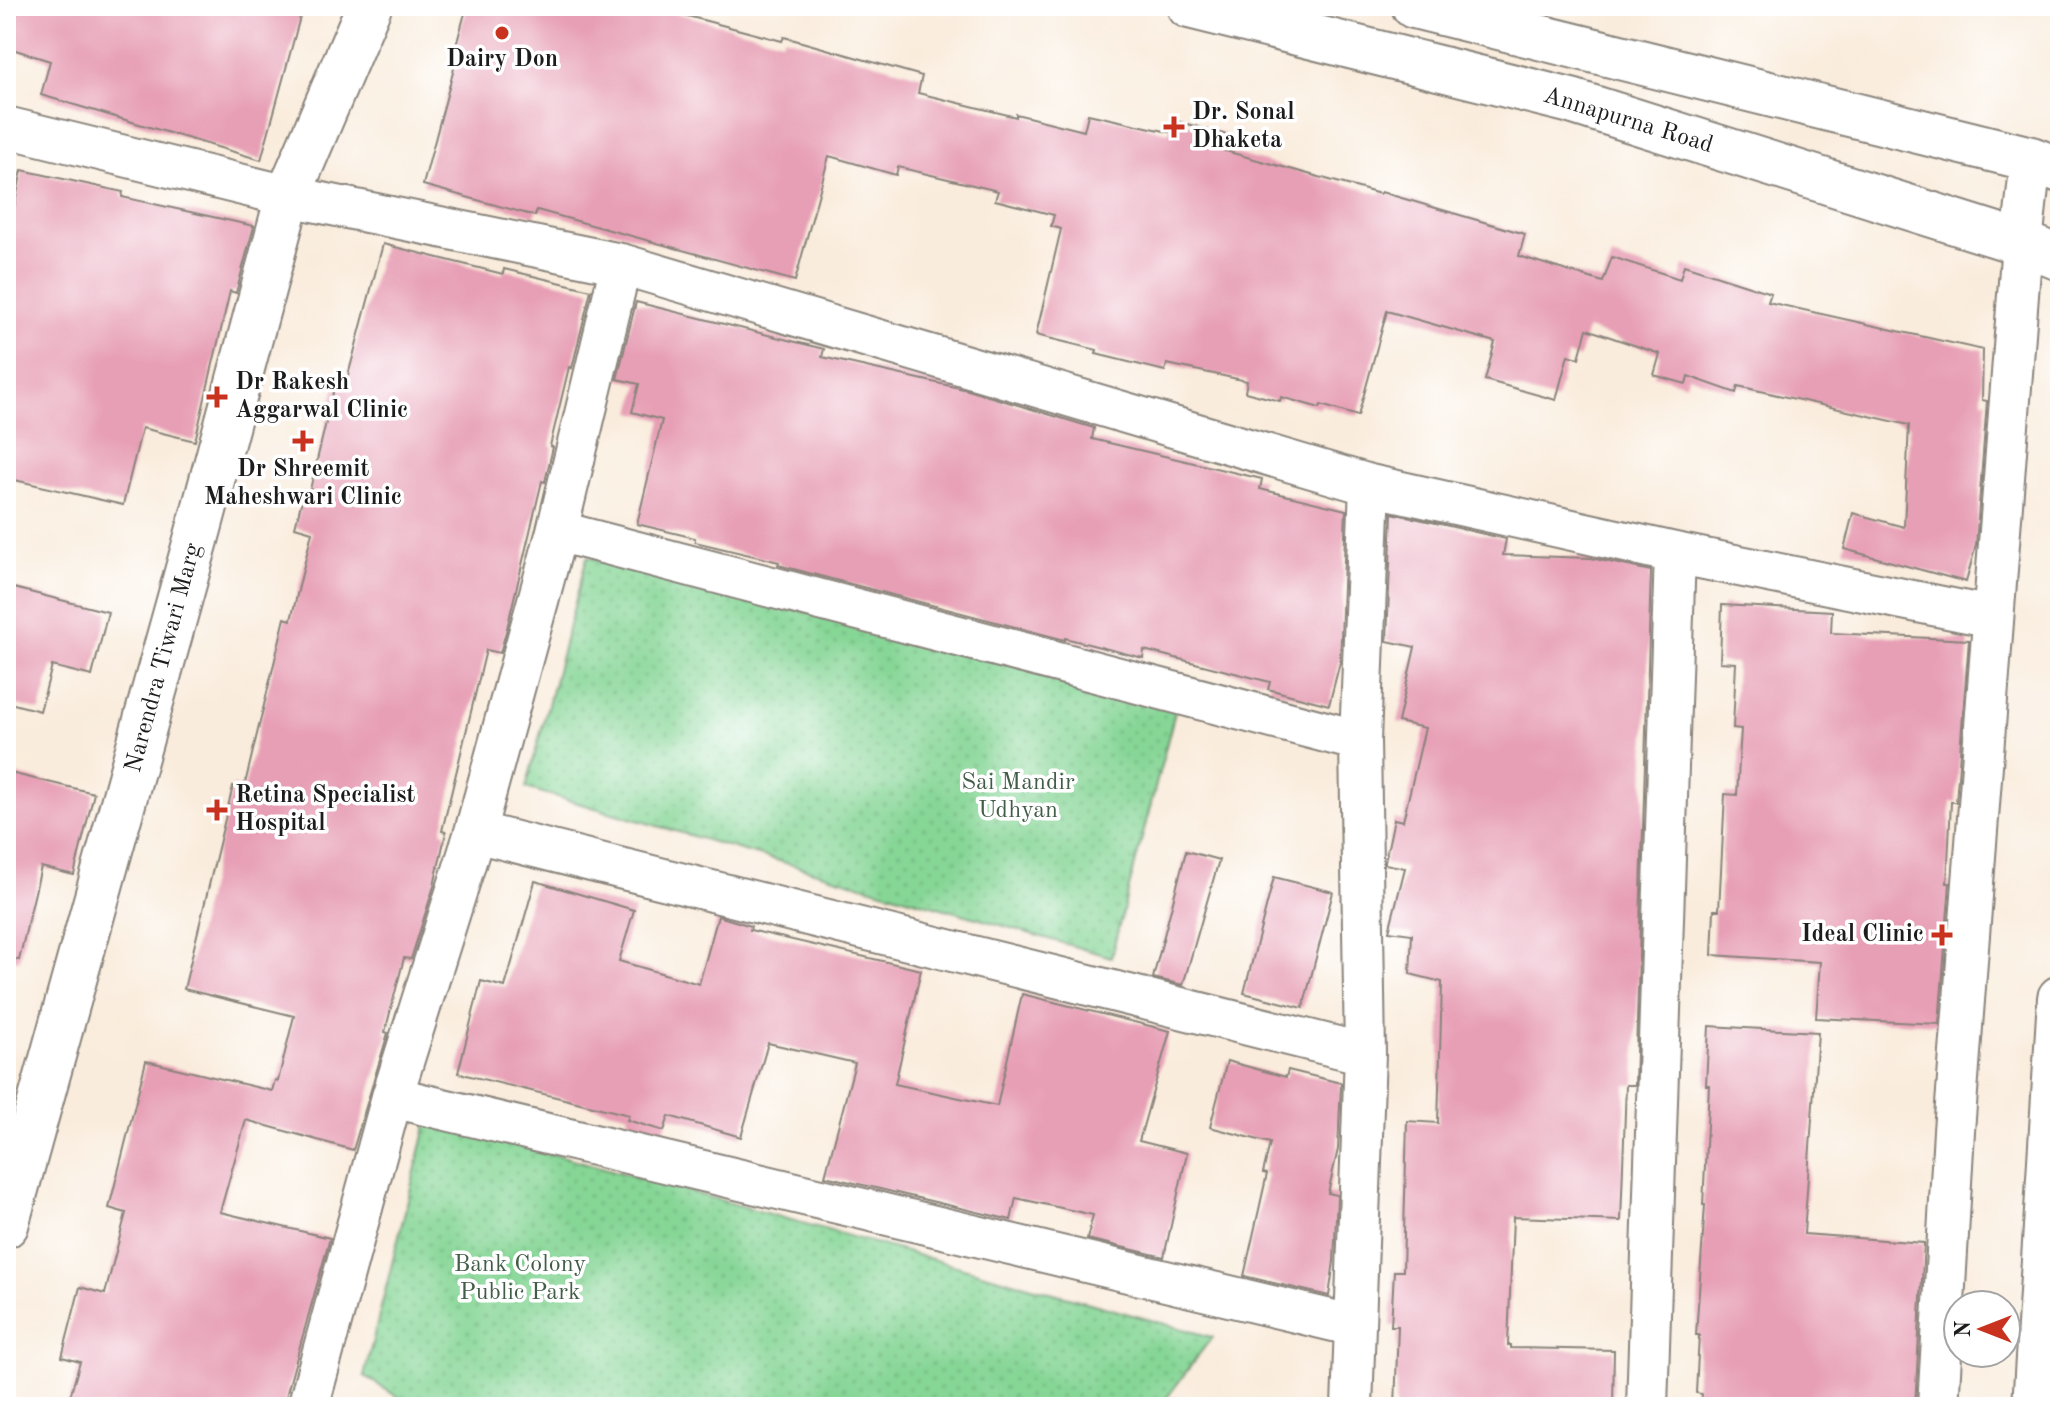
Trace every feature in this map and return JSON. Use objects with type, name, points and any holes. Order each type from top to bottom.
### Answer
[{"type":"street","name":"Narendra Tiwari Marg","points":[[6,1225],[18,1136],[288,196],[369,6]]},
{"type":"street","name":"Annapurna Road","points":[[1189,6],[1571,101],[2041,250]]},
{"type":"street","points":[[1414,6],[2046,164],[2041,250],[1992,617],[1954,1131],[1938,1407]]},
{"type":"street","points":[[6,127],[288,196],[621,264],[1370,485],[1675,553],[1992,617]]},
{"type":"street","points":[[317,1403],[392,1097],[475,832],[557,531],[621,264]]},
{"type":"street","points":[[1352,1407],[1365,1054],[1360,741],[1370,485]]},
{"type":"street","points":[[557,531],[1360,741]]},
{"type":"street","points":[[1647,1407],[1675,553]]},
{"type":"street","points":[[475,832],[1365,1054]]},
{"type":"street","points":[[2035,1407],[2060,998]]},
{"type":"street","points":[[392,1097],[1355,1326]]},
{"type":"green space","name":"Sai Mandir Udhyan","points":[[587,557],[1177,704],[1111,957],[526,788]]},
{"type":"green space","name":"Bank Colony Public Park","points":[[428,1119],[1212,1337],[1160,1407],[414,1407],[364,1376]]},
{"type":"building","points":[[6,6],[303,6],[261,160],[41,95],[50,61],[6,47]]},
{"type":"building","points":[[467,6],[650,6],[782,41],[784,37],[922,76],[918,93],[1016,117],[1016,114],[1084,131],[1088,114],[1169,132],[1173,120],[1227,135],[1222,150],[1525,234],[1519,256],[1603,282],[1612,257],[1680,279],[1684,265],[1771,293],[1768,302],[1983,350],[1982,400],[1987,401],[1976,545],[1966,582],[1844,549],[1853,513],[1904,527],[1909,425],[1738,386],[1736,393],[1688,376],[1686,384],[1654,375],[1660,354],[1587,329],[1579,358],[1568,355],[1556,400],[1485,380],[1495,342],[1387,311],[1358,416],[1321,405],[1320,408],[1281,397],[1280,401],[1245,392],[1247,381],[1167,364],[1165,371],[1036,335],[1061,229],[1051,226],[1054,215],[995,200],[998,191],[898,167],[896,175],[829,156],[795,281],[537,210],[535,216],[423,185],[456,61],[452,60]]},
{"type":"building","points":[[22,170],[123,192],[122,197],[254,226],[236,293],[230,291],[195,441],[142,428],[123,505],[6,478],[6,244]]},
{"type":"building","points":[[383,244],[503,274],[504,269],[591,290],[572,368],[569,367],[550,446],[553,447],[545,482],[542,481],[507,628],[500,653],[486,650],[442,831],[446,832],[434,886],[411,959],[404,958],[385,1032],[388,1033],[353,1150],[246,1120],[220,1212],[330,1238],[283,1407],[67,1407],[80,1362],[62,1357],[80,1287],[105,1294],[126,1213],[109,1208],[146,1061],[272,1091],[275,1080],[278,1081],[294,1016],[184,989],[233,786],[244,788],[285,618],[291,620],[312,532],[295,527],[304,492],[309,494],[336,380],[346,383]]},
{"type":"building","points":[[636,302],[824,349],[822,357],[968,390],[1094,428],[1092,439],[1262,479],[1260,489],[1346,510],[1340,662],[1329,705],[1268,689],[1270,682],[1144,650],[1143,658],[1065,640],[778,565],[779,562],[637,524],[662,420],[632,412],[639,384],[617,379]]},
{"type":"building","points":[[1392,513],[1506,539],[1503,555],[1591,558],[1651,571],[1635,1085],[1626,1085],[1621,1221],[1513,1217],[1508,1345],[1511,1348],[1614,1350],[1613,1407],[1395,1407],[1398,1326],[1391,1326],[1394,1271],[1403,1271],[1407,1121],[1438,1123],[1442,982],[1410,974],[1412,934],[1389,931],[1405,868],[1385,864],[1385,861],[1394,819],[1403,821],[1425,728],[1398,722],[1415,647],[1387,641]]},
{"type":"building","points":[[6,586],[108,612],[92,676],[52,666],[40,711],[6,702]]},
{"type":"building","points":[[1722,605],[1832,611],[1831,633],[1969,640],[1956,802],[1951,802],[1947,883],[1950,883],[1939,1024],[1816,1018],[1820,962],[1712,955],[1714,910],[1719,910],[1725,794],[1737,795],[1741,729],[1733,728],[1736,663],[1720,662]]},
{"type":"building","points":[[6,772],[94,793],[74,875],[41,867],[19,960],[6,958]]},
{"type":"building","points":[[1186,851],[1219,860],[1183,985],[1153,978]]},
{"type":"building","points":[[1274,877],[1333,892],[1303,1008],[1244,993]]},
{"type":"building","points":[[535,881],[634,910],[619,961],[699,984],[718,916],[751,926],[750,930],[921,970],[895,1084],[997,1106],[1022,994],[1170,1031],[1139,1141],[1187,1153],[1164,1257],[1087,1239],[1093,1215],[1016,1198],[1011,1220],[825,1176],[855,1063],[768,1043],[741,1137],[669,1116],[664,1131],[627,1120],[629,1115],[458,1073],[481,981],[505,987]]},
{"type":"building","points":[[1709,1026],[1818,1032],[1804,1234],[1924,1243],[1915,1407],[1701,1407],[1702,1394],[1696,1393],[1699,1335],[1696,1335],[1705,1205]]},
{"type":"building","points":[[1227,1061],[1286,1077],[1288,1070],[1341,1083],[1338,1149],[1328,1193],[1337,1195],[1329,1296],[1244,1276],[1267,1174],[1263,1173],[1270,1143],[1210,1127]]},
{"type":"place","name":"Dairy Don","points":[[502,33]]},
{"type":"place","name":"Dr. Sonal Dhaketa","points":[[1174,127]]},
{"type":"place","name":"Dr Rakesh Aggarwal Clinic","points":[[217,397]]},
{"type":"place","name":"Dr Shreemit Maheshwari Clinic","points":[[303,441]]},
{"type":"place","name":"Retina Specialist Hospital","points":[[217,810]]},
{"type":"place","name":"Ideal Clinic","points":[[1942,935]]}]
